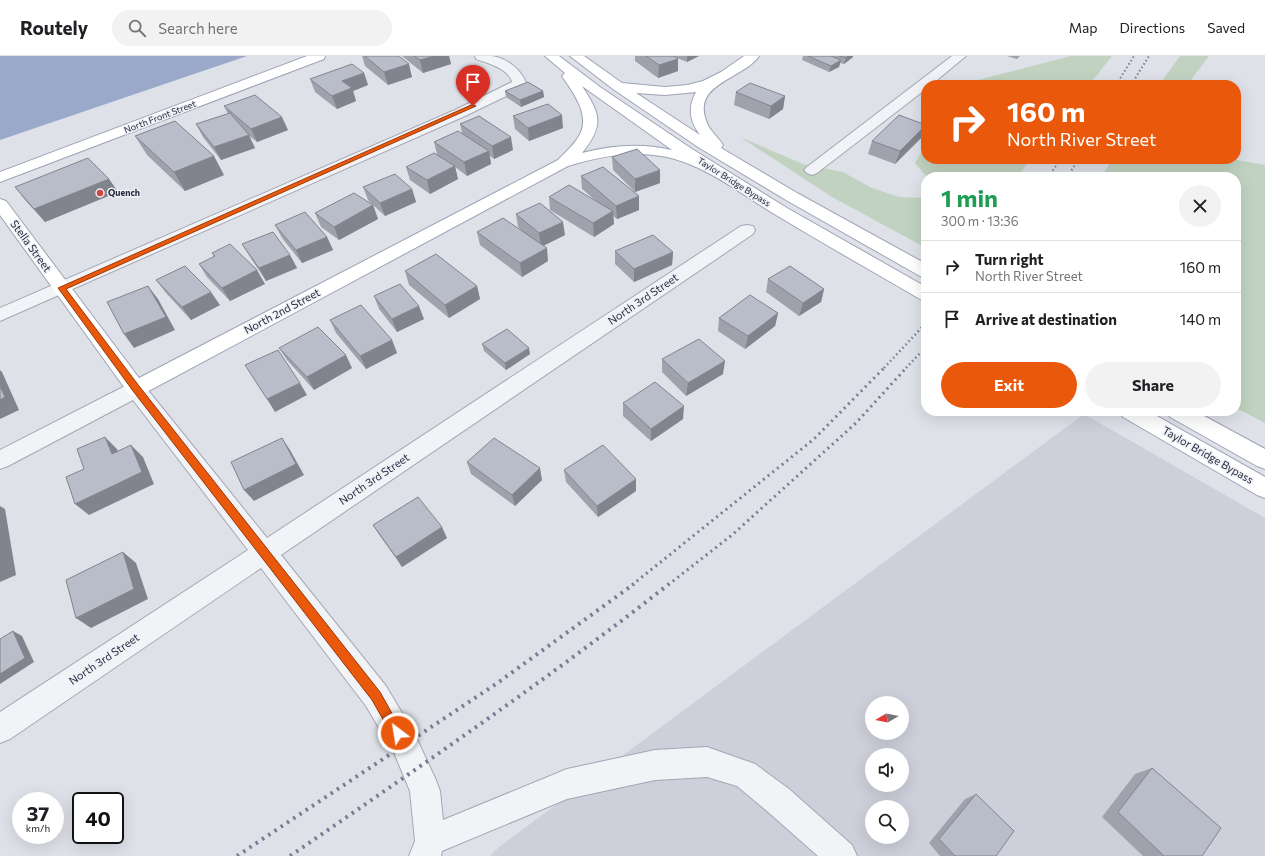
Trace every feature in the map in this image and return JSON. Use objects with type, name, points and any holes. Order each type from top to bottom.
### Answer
[{"type":"main road","name":"North Front Street","points":[[0,177],[319,56]]},
{"type":"main road","name":"Taylor Bridge Bypass","points":[[576,56],[617,86],[729,159],[838,223],[921,269]]},
{"type":"main road","points":[[729,159],[708,137],[701,126],[697,117],[696,107],[702,91],[710,83],[753,56]]},
{"type":"main road","name":"Taylor Bridge Bypass","points":[[556,60],[650,128],[711,168],[834,242],[921,291]]},
{"type":"main road","points":[[556,60],[586,102],[591,112],[592,121],[591,131],[585,141],[563,162]]},
{"type":"main road","points":[[617,86],[650,91],[666,91],[695,88],[710,83]]},
{"type":"main road","points":[[563,162],[597,153],[636,149],[667,153],[711,168]]},
{"type":"main road","name":"North 2nd Street","points":[[136,389],[563,162]]},
{"type":"main road","name":"Stella Street","points":[[0,204],[136,389]]},
{"type":"main road","name":"Taylor Bridge Bypass","points":[[1139,416],[1265,488]]},
{"type":"main road","name":"Taylor Bridge Bypass","points":[[1186,416],[1265,460]]},
{"type":"street","points":[[0,315],[460,113],[514,87],[519,83],[517,76],[511,71],[482,56]]},
{"type":"street","points":[[929,80],[960,56]]},
{"type":"street","points":[[812,170],[921,86]]},
{"type":"street","name":"North 3rd Street","points":[[0,729],[747,230]]},
{"type":"street","name":"North 2nd Street","points":[[0,460],[136,389]]},
{"type":"street","name":"Stella Street","points":[[136,389],[376,696],[405,745],[426,791],[428,848]]},
{"type":"street","points":[[428,848],[567,784],[655,765],[707,762],[746,774],[778,800],[841,856]]},
{"type":"shaded area","points":[[1081,416],[1087,416],[1265,518],[1265,856],[490,856],[499,847]]},
{"type":"green space","points":[[1071,56],[1112,56],[1093,80],[978,80]]},
{"type":"green space","points":[[1180,56],[1209,56],[1191,80],[1163,80]]},
{"type":"green space","points":[[740,137],[803,164],[843,172],[870,187],[899,197],[921,198],[921,245],[832,197]]},
{"type":"green space","points":[[921,153],[921,164],[1027,164],[1021,172],[923,172],[915,163]]},
{"type":"green space","points":[[1241,161],[1265,165],[1265,423],[1241,411],[1241,172],[1104,172],[1110,164],[1241,164]]},
{"type":"water","points":[[0,56],[247,56],[0,140]]},
{"type":"building","points":[[365,56],[399,56],[409,64],[384,72]]},
{"type":"building","points":[[414,56],[434,56],[420,60]]},
{"type":"building","points":[[646,56],[674,56],[678,59],[659,65]]},
{"type":"building","points":[[808,56],[831,56],[841,60],[831,66]]},
{"type":"building","points":[[352,64],[364,73],[342,81],[352,88],[332,96],[310,79]]},
{"type":"building","points":[[528,82],[543,91],[520,100],[505,91]]},
{"type":"building","points":[[750,83],[785,96],[771,106],[736,92]]},
{"type":"building","points":[[255,95],[282,117],[251,129],[224,106]]},
{"type":"building","points":[[548,104],[562,115],[528,128],[513,116]]},
{"type":"building","points":[[230,113],[249,135],[214,147],[196,124]]},
{"type":"building","points":[[899,115],[921,123],[921,130],[900,151],[872,141]]},
{"type":"building","points":[[479,116],[511,137],[492,146],[460,124]]},
{"type":"building","points":[[175,121],[214,156],[174,172],[135,136]]},
{"type":"building","points":[[458,131],[489,151],[464,162],[434,142]]},
{"type":"building","points":[[637,149],[660,170],[635,179],[612,157]]},
{"type":"building","points":[[434,153],[455,166],[427,180],[406,167]]},
{"type":"building","points":[[88,158],[109,179],[34,209],[15,187]]},
{"type":"building","points":[[603,167],[639,196],[616,206],[581,176]]},
{"type":"building","points":[[395,174],[412,189],[380,203],[363,187]]},
{"type":"building","points":[[569,185],[613,211],[593,223],[549,197]]},
{"type":"building","points":[[354,193],[373,205],[334,227],[315,213]]},
{"type":"building","points":[[540,203],[563,222],[539,233],[516,214]]},
{"type":"building","points":[[305,212],[327,237],[296,250],[275,225]]},
{"type":"building","points":[[503,218],[547,248],[520,263],[477,232]]},
{"type":"building","points":[[273,232],[290,255],[259,268],[242,244]]},
{"type":"building","points":[[653,235],[673,252],[634,269],[615,251]]},
{"type":"building","points":[[230,244],[257,270],[222,288],[199,264],[215,256],[212,253]]},
{"type":"building","points":[[436,254],[477,286],[445,305],[405,271]]},
{"type":"building","points":[[185,266],[211,292],[182,307],[156,280]]},
{"type":"building","points":[[790,266],[824,289],[803,303],[768,279]]},
{"type":"building","points":[[400,284],[419,306],[392,319],[374,296]]},
{"type":"building","points":[[148,286],[166,317],[124,334],[107,302]]},
{"type":"building","points":[[750,295],[778,313],[748,336],[719,318]]},
{"type":"building","points":[[361,305],[392,340],[360,356],[330,320]]},
{"type":"building","points":[[318,327],[346,355],[307,377],[279,348]]},
{"type":"building","points":[[507,329],[529,348],[505,363],[482,344]]},
{"type":"building","points":[[699,339],[725,361],[688,383],[662,359]]},
{"type":"building","points":[[278,350],[300,383],[267,399],[245,365]]},
{"type":"building","points":[[655,382],[684,406],[651,429],[623,403]]},
{"type":"building","points":[[0,386],[5,397],[0,400]]},
{"type":"building","points":[[105,437],[112,454],[131,445],[142,472],[75,504],[66,477],[84,469],[77,449]]},
{"type":"building","points":[[282,438],[296,464],[244,490],[231,462]]},
{"type":"building","points":[[494,438],[540,468],[512,495],[467,462]]},
{"type":"building","points":[[603,445],[636,479],[597,506],[564,470]]},
{"type":"building","points":[[418,497],[442,527],[396,557],[373,525]]},
{"type":"building","points":[[123,552],[134,589],[76,618],[66,580]]},
{"type":"building","points":[[13,631],[25,658],[0,674],[0,639]]},
{"type":"building","points":[[1152,768],[1221,828],[1202,856],[1164,856],[1118,812]]},
{"type":"building","points":[[976,794],[1014,831],[996,856],[955,856],[939,839]]},
{"type":"railway","points":[[1119,80],[1134,56]]},
{"type":"railway","points":[[1134,80],[1149,56]]},
{"type":"railway","points":[[1052,172],[1057,164]]},
{"type":"railway","points":[[1070,172],[1076,164]]},
{"type":"railway","points":[[884,368],[921,328]]},
{"type":"railway","points":[[906,368],[921,352]]},
{"type":"railway","points":[[632,585],[814,439],[885,367]]},
{"type":"railway","points":[[668,585],[732,535],[856,423],[907,367]]},
{"type":"railway","points":[[237,856],[496,684],[634,584]]},
{"type":"railway","points":[[290,856],[434,757],[529,689],[669,584]]},
{"type":"place","name":"Quench","points":[[100,193]]},
{"type":"route","points":[[398,733],[376,696],[136,389],[62,288],[473,106]]}]
